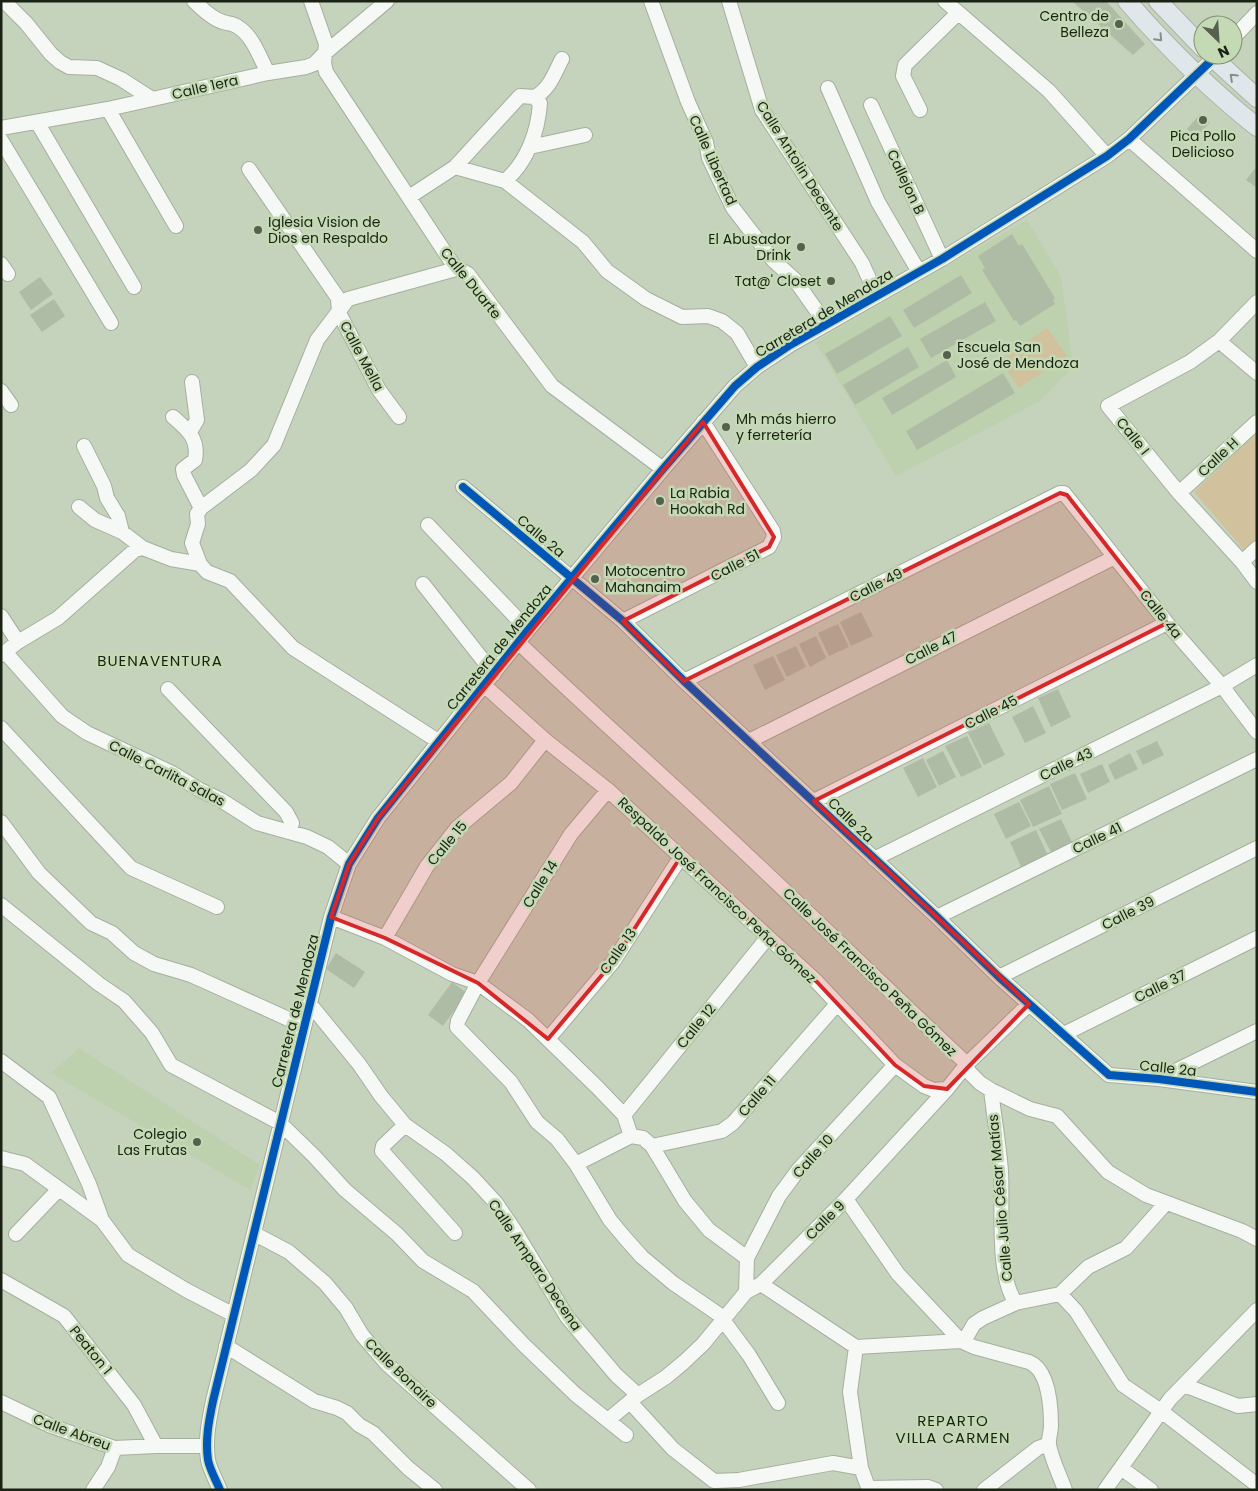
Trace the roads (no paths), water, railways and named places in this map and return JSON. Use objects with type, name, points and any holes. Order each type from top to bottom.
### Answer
[{"type":"main road","points":[[1127,1],[1197,76],[1230,106],[1257,126]]},
{"type":"main road","points":[[1158,1],[1193,36]]},
{"type":"main road","points":[[1222,65],[1257,98]]},
{"type":"street","points":[[4,1],[60,62],[69,67],[98,68],[121,79],[152,99]]},
{"type":"street","points":[[194,1],[212,16],[239,27],[247,34],[268,73]]},
{"type":"street","name":"Calle Duarte","points":[[311,1],[326,44],[324,53],[326,72],[456,269],[468,274],[552,386],[663,469]]},
{"type":"street","name":"Calle 1era","points":[[1,128],[108,109],[268,73],[306,67],[314,64],[324,53],[387,1]]},
{"type":"street","name":"Calle Libertad","points":[[651,1],[688,102],[706,142],[710,158],[733,208],[773,260],[794,280],[826,324]]},
{"type":"street","name":"Calle Antolin Decente","points":[[729,1],[762,110],[862,262],[877,296]]},
{"type":"street","points":[[944,1],[1049,91],[1107,156]]},
{"type":"street","points":[[920,110],[903,76],[905,64],[958,13]]},
{"type":"street","points":[[1243,28],[1257,13]]},
{"type":"street","points":[[409,197],[455,167],[520,96],[534,96],[542,93],[562,59]]},
{"type":"street","name":"Carretera de Mendoza","points":[[220,1490],[209,1462],[207,1446],[208,1423],[226,1346],[255,1234],[330,917],[349,864],[378,818],[528,630],[735,386],[757,367],[826,324],[919,272],[1107,156],[1130,139],[1197,76],[1204,65]]},
{"type":"street","points":[[828,88],[878,202],[919,272]]},
{"type":"street","points":[[505,181],[520,165],[530,147],[540,103],[534,96]]},
{"type":"street","name":"Callejon B","points":[[871,105],[942,258]]},
{"type":"street","points":[[108,109],[176,226]]},
{"type":"street","points":[[37,122],[134,287]]},
{"type":"street","points":[[530,147],[585,134]]},
{"type":"street","points":[[1130,139],[1257,251]]},
{"type":"street","points":[[1,140],[111,323]]},
{"type":"street","points":[[455,167],[505,181],[583,242],[607,271],[646,299],[682,318],[708,316],[722,321],[737,333],[757,367]]},
{"type":"street","name":"Calle Mella","points":[[249,169],[338,298],[339,313],[379,390],[399,417]]},
{"type":"street","points":[[438,741],[293,648],[230,581],[207,572],[200,564],[192,543],[198,524],[197,514],[201,508],[251,470],[274,445],[317,340],[348,299],[456,269]]},
{"type":"street","name":"Calle I","points":[[1257,302],[1219,341],[1190,362],[1108,406],[1179,493],[1242,562],[1257,582]]},
{"type":"street","points":[[1219,341],[1257,373]]},
{"type":"street","points":[[190,432],[197,420],[192,382]]},
{"type":"street","points":[[1,391],[11,405]]},
{"type":"street","points":[[173,417],[190,432],[197,452],[195,460],[183,469],[184,476],[201,508]]},
{"type":"street","name":"Calle 51","points":[[623,621],[769,548],[772,542],[774,537],[773,531],[703,422]]},
{"type":"street","name":"Calle H","points":[[1179,493],[1257,422]]},
{"type":"street","points":[[84,446],[104,486],[107,498],[118,516],[122,532]]},
{"type":"street","name":"Calle 2a","points":[[463,487],[623,621],[684,681],[937,917],[999,978],[1108,1075],[1159,1079],[1257,1092]]},
{"type":"street","name":"Calle 49","points":[[684,681],[1060,493],[1067,495]]},
{"type":"street","name":"Calle 4a","points":[[1067,495],[1257,732]]},
{"type":"street","points":[[79,507],[95,520],[122,532],[144,548],[171,559],[200,564]]},
{"type":"street","points":[[428,525],[528,630]]},
{"type":"street","points":[[3,654],[18,642],[58,618],[129,554],[144,548]]},
{"type":"street","points":[[1242,562],[1257,548]]},
{"type":"street","name":"Calle 47","points":[[749,741],[1115,557]]},
{"type":"street","points":[[423,584],[494,674]]},
{"type":"street","points":[[1,616],[18,642]]},
{"type":"street","name":"Calle 45","points":[[814,802],[1168,623]]},
{"type":"street","name":"Calle José Francisco Peña Gómez","points":[[519,643],[579,701],[697,808],[966,1064],[969,1072],[980,1083],[1030,1109],[1057,1116],[1108,1172],[1146,1195],[1257,1238]]},
{"type":"street","name":"Calle Carlita Salas","points":[[3,654],[62,716],[88,733],[172,773],[221,800],[257,823],[307,837],[328,847],[349,864]]},
{"type":"street","name":"Calle 43","points":[[874,860],[1222,686],[1257,665]]},
{"type":"street","name":"Respaldo José Francisco Peña Gómez","points":[[485,686],[545,740],[608,790],[817,982],[895,1065],[924,1086],[934,1090],[946,1089]]},
{"type":"street","points":[[168,689],[286,812],[292,823],[289,832]]},
{"type":"street","points":[[1,728],[131,868],[217,908]]},
{"type":"street","name":"Calle 15","points":[[385,938],[427,866],[457,828],[511,783],[545,740]]},
{"type":"street","name":"Calle 41","points":[[937,917],[1257,759]]},
{"type":"street","name":"Calle 14","points":[[576,1164],[557,1139],[537,1122],[511,1082],[457,1027],[458,1021],[478,983],[571,834],[608,790]]},
{"type":"street","points":[[1,822],[39,873],[92,923],[112,933],[134,953],[154,964],[191,975],[304,1026]]},
{"type":"street","name":"Calle 39","points":[[999,978],[1257,848]]},
{"type":"street","name":"Calle 13","points":[[548,1039],[612,962],[680,858]]},
{"type":"street","points":[[1,905],[99,984],[124,1001],[152,1033],[171,1064],[280,1123],[345,1190],[397,1234],[422,1261],[473,1291],[574,1394],[626,1435]]},
{"type":"street","points":[[330,917],[385,938],[452,974],[478,983],[528,1020],[597,1087],[624,1116],[631,1136]]},
{"type":"street","name":"Calle 12","points":[[624,1116],[768,937]]},
{"type":"street","name":"Calle 37","points":[[1064,1034],[1257,938]]},
{"type":"street","name":"Calle Amparo Decena","points":[[310,1004],[405,1125],[446,1154],[473,1178],[496,1203],[515,1230],[567,1317],[616,1375],[673,1449],[714,1481],[739,1480],[833,1463],[861,1468]]},
{"type":"street","name":"Calle 11","points":[[652,1146],[722,1131],[733,1123],[837,1004]]},
{"type":"street","name":"Calle 9","points":[[608,1420],[666,1377],[703,1344],[746,1292],[761,1284],[846,1199],[946,1089],[966,1064],[1028,1004]]},
{"type":"street","points":[[1159,1079],[1257,1030]]},
{"type":"street","points":[[1,1061],[49,1097],[89,1184],[102,1220],[128,1255],[186,1290],[234,1315]]},
{"type":"street","name":"Calle 10","points":[[747,1258],[779,1196],[799,1169],[895,1065]]},
{"type":"street","name":"Calle Julio César Matías","points":[[991,1090],[1001,1171],[1002,1245],[1007,1286],[1010,1295],[1016,1303]]},
{"type":"street","points":[[405,1125],[383,1146],[382,1151],[455,1233]]},
{"type":"street","points":[[746,1292],[747,1258],[709,1230],[697,1217],[674,1184],[652,1146],[643,1138],[631,1136],[576,1164],[610,1220],[637,1251],[673,1283],[723,1319],[749,1355],[778,1403]]},
{"type":"street","points":[[1,1158],[25,1164],[102,1220]]},
{"type":"street","points":[[16,1234],[59,1189]]},
{"type":"street","points":[[846,1199],[898,1274],[960,1342]]},
{"type":"street","points":[[960,1342],[967,1336],[974,1324],[1016,1303],[1060,1294],[1088,1267],[1126,1248],[1166,1203]]},
{"type":"street","name":"Calle Bonaire","points":[[255,1234],[289,1252],[325,1283],[346,1308],[362,1335],[387,1364],[529,1490]]},
{"type":"street","name":"Peaton 1","points":[[1,1280],[64,1316],[134,1405],[156,1446]]},
{"type":"street","points":[[761,1284],[856,1347],[960,1342],[1029,1362],[1036,1366],[1044,1379],[1049,1398],[1051,1427],[1049,1444],[1065,1490]]},
{"type":"street","points":[[1060,1294],[1076,1311],[1123,1385],[1161,1411],[1257,1484]]},
{"type":"street","points":[[1105,1490],[1161,1411],[1257,1310]]},
{"type":"street","points":[[226,1346],[314,1402],[337,1408],[347,1413],[360,1425],[373,1433],[408,1468],[435,1490]]},
{"type":"street","points":[[856,1347],[850,1392],[861,1468],[866,1483],[870,1488],[928,1487],[936,1490]]},
{"type":"street","points":[[1184,1385],[1238,1406],[1257,1404]]},
{"type":"street","name":"Calle Abreu","points":[[1,1402],[51,1426],[115,1448],[207,1446]]},
{"type":"street","points":[[984,1490],[1038,1448],[1049,1444]]},
{"type":"street","points":[[93,1490],[108,1467],[115,1448]]},
{"type":"street","points":[[1121,1468],[1151,1490]]},
{"type":"place","name":"Centro de Belleza","points":[[1119,24]]},
{"type":"place","name":"Pica Pollo Delicioso","points":[[1203,120]]},
{"type":"place","name":"Iglesia Vision de Dios en Respaldo","points":[[258,230]]},
{"type":"place","name":"El Abusador Drink","points":[[801,247]]},
{"type":"place","name":"Tat@' Closet","points":[[831,281]]},
{"type":"place","name":"Escuela San José de Mendoza","points":[[947,355]]},
{"type":"place","name":"Mh más hierro y ferretería","points":[[726,427]]},
{"type":"place","name":"La Rabia Hookah Rd","points":[[660,501]]},
{"type":"place","name":"Motocentro Mahanaim","points":[[595,579]]},
{"type":"place","name":"Colegio Las Frutas","points":[[197,1142]]},
{"type":"district","name":"BUENAVENTURA","points":[[160,660]]},
{"type":"district","name":"REPARTO VILLA CARMEN","points":[[953,1428]]}]
